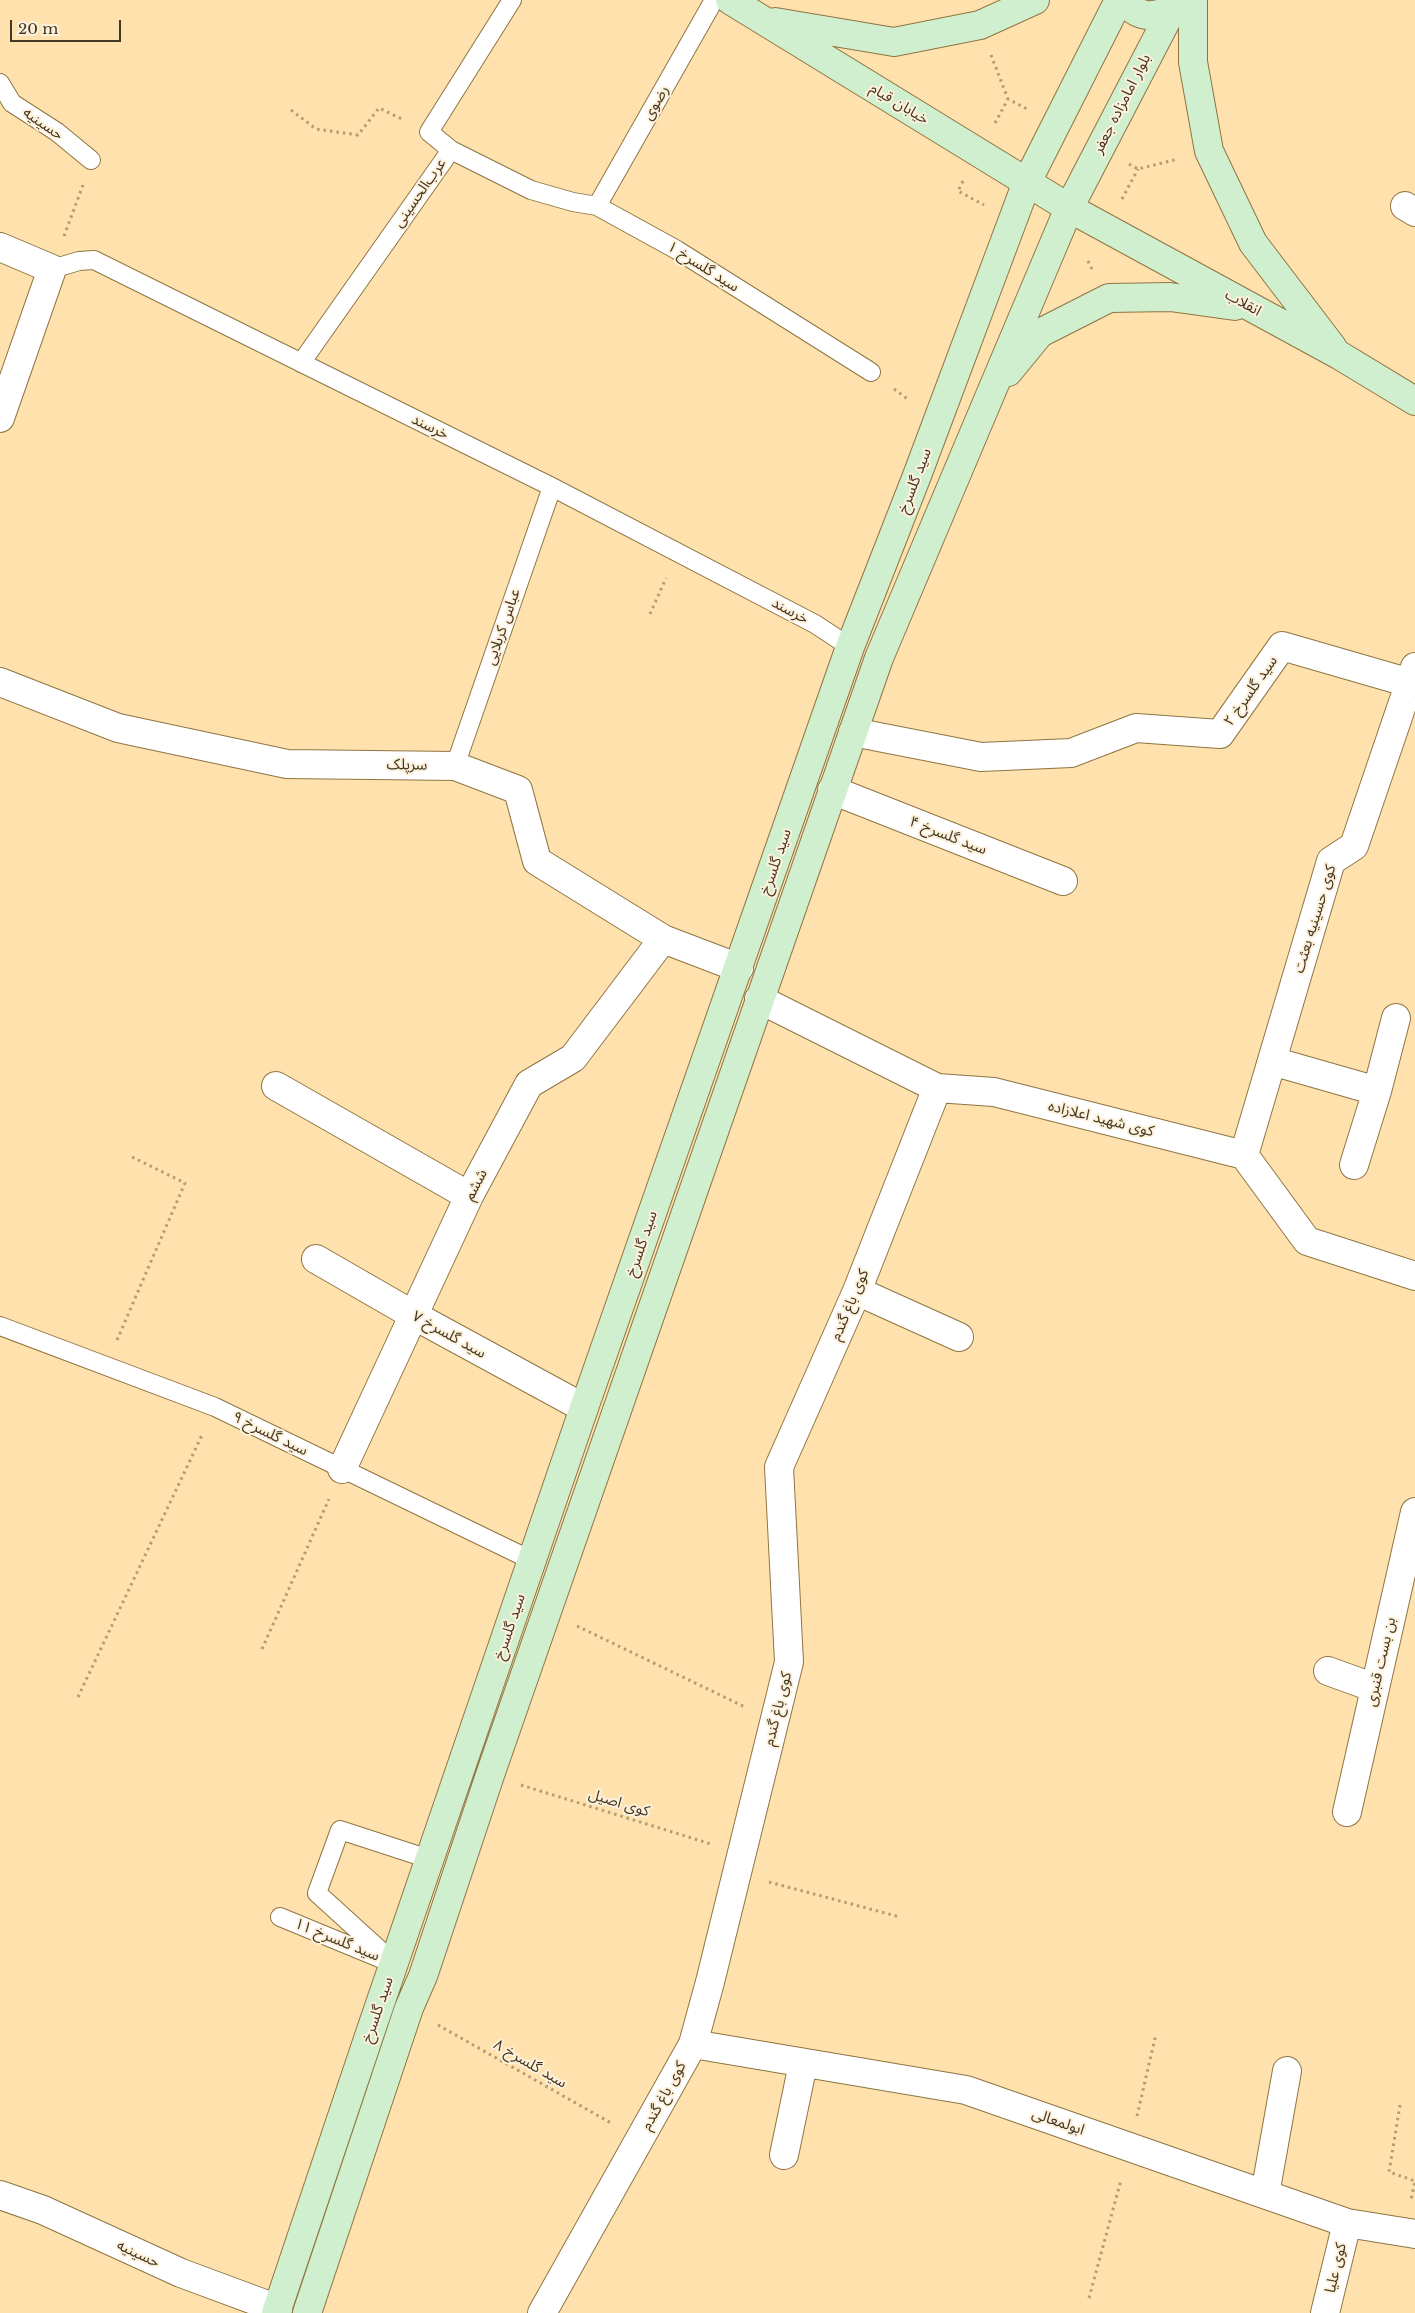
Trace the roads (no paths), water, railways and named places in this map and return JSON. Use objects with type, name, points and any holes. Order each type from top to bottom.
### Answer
[{"type":"main road","name":"خیابان قیام","points":[[730,0],[1069,208]]},
{"type":"main road","points":[[762,19],[894,42],[980,25],[1035,0]]},
{"type":"main road","points":[[1027,182],[1120,0]]},
{"type":"main road","points":[[1125,0],[1129,7],[1142,15],[1157,16],[1180,3],[1210,151],[1253,243],[1339,355]]},
{"type":"main road","name":"بلوار امامزاده جعفر","points":[[1069,208],[1180,3]]},
{"type":"main road","name":"سید گلسرخ","points":[[277,2311],[429,1859],[584,1408],[850,646],[938,421],[1027,182]]},
{"type":"main road","name":"سید گلسرخ","points":[[307,2313],[409,2008],[423,1976],[546,1611],[879,658],[987,398],[1069,208]]},
{"type":"main road","name":"انقلاب","points":[[1069,208],[1339,355],[1415,401]]},
{"type":"main road","points":[[987,398],[1040,333],[1109,298],[1170,297],[1253,308]]},
{"type":"main road","points":[[429,1859],[459,1869]]},
{"type":"main road","points":[[394,1964],[423,1976]]},
{"type":"street","points":[[0,247],[52,269],[0,418]]},
{"type":"street","name":"سید گلسرخ ۲","points":[[853,732],[981,757],[1071,753],[1136,728],[1220,734],[1282,646],[1412,675]]},
{"type":"street","name":"کوی حسینیه بعثت","points":[[1244,1155],[1331,861],[1354,846],[1412,675]]},
{"type":"street","name":"سرپلک","points":[[0,682],[118,728],[287,764],[455,766],[518,790],[537,861],[663,939],[739,968]]},
{"type":"street","name":"سید گلسرخ ۴","points":[[832,790],[1064,881]]},
{"type":"street","name":"ششم","points":[[342,1469],[415,1316],[469,1196],[530,1084],[573,1058],[663,939]]},
{"type":"street","name":"کوی شهید اعلازاده","points":[[759,999],[937,1088],[994,1092],[1244,1155]]},
{"type":"street","points":[[1354,1165],[1377,1091],[1396,1018]]},
{"type":"street","points":[[1272,1061],[1377,1091]]},
{"type":"street","points":[[276,1086],[469,1196]]},
{"type":"street","name":"کوی باغ گندم","points":[[542,2313],[692,2044],[790,1662],[779,1467],[857,1290],[937,1088]]},
{"type":"street","points":[[1244,1155],[1307,1241],[1415,1276]]},
{"type":"street","name":"سید گلسرخ ۷","points":[[316,1259],[415,1316],[584,1408]]},
{"type":"street","points":[[857,1290],[959,1337]]},
{"type":"street","name":"بن بست قنبری","points":[[1347,1812],[1415,1512]]},
{"type":"street","points":[[1328,1671],[1375,1688]]},
{"type":"street","name":"ابولمعالی","points":[[692,2044],[966,2090],[1346,2223],[1410,2233]]},
{"type":"street","points":[[784,2155],[803,2064]]},
{"type":"street","points":[[1265,2194],[1287,2071]]},
{"type":"street","name":"حسینیه","points":[[0,2195],[43,2210],[181,2273],[277,2311]]},
{"type":"street","name":"کوی علیا","points":[[1325,2313],[1346,2223]]},
{"type":"lane","name":"عرب‌الحسینی","points":[[301,363],[451,150],[429,132],[512,0]]},
{"type":"lane","name":"رضوی","points":[[597,206],[714,0]]},
{"type":"lane","name":"حسینیه","points":[[0,84],[12,103],[57,132],[91,160]]},
{"type":"lane","name":"سید گلسرخ ۱","points":[[451,150],[531,190],[573,202],[597,206],[677,250],[871,372]]},
{"type":"lane","name":"خرسند","points":[[52,269],[79,260],[94,260],[552,487],[815,624],[850,646]]},
{"type":"lane","name":"عباس کربلایی","points":[[455,766],[552,487]]},
{"type":"lane","name":"سید گلسرخ ۹","points":[[0,1326],[215,1407],[533,1561]]},
{"type":"lane","points":[[394,1964],[317,1893],[340,1830],[429,1859]]},
{"type":"lane","name":"سید گلسرخ ۱۱","points":[[280,1917],[394,1964]]}]
